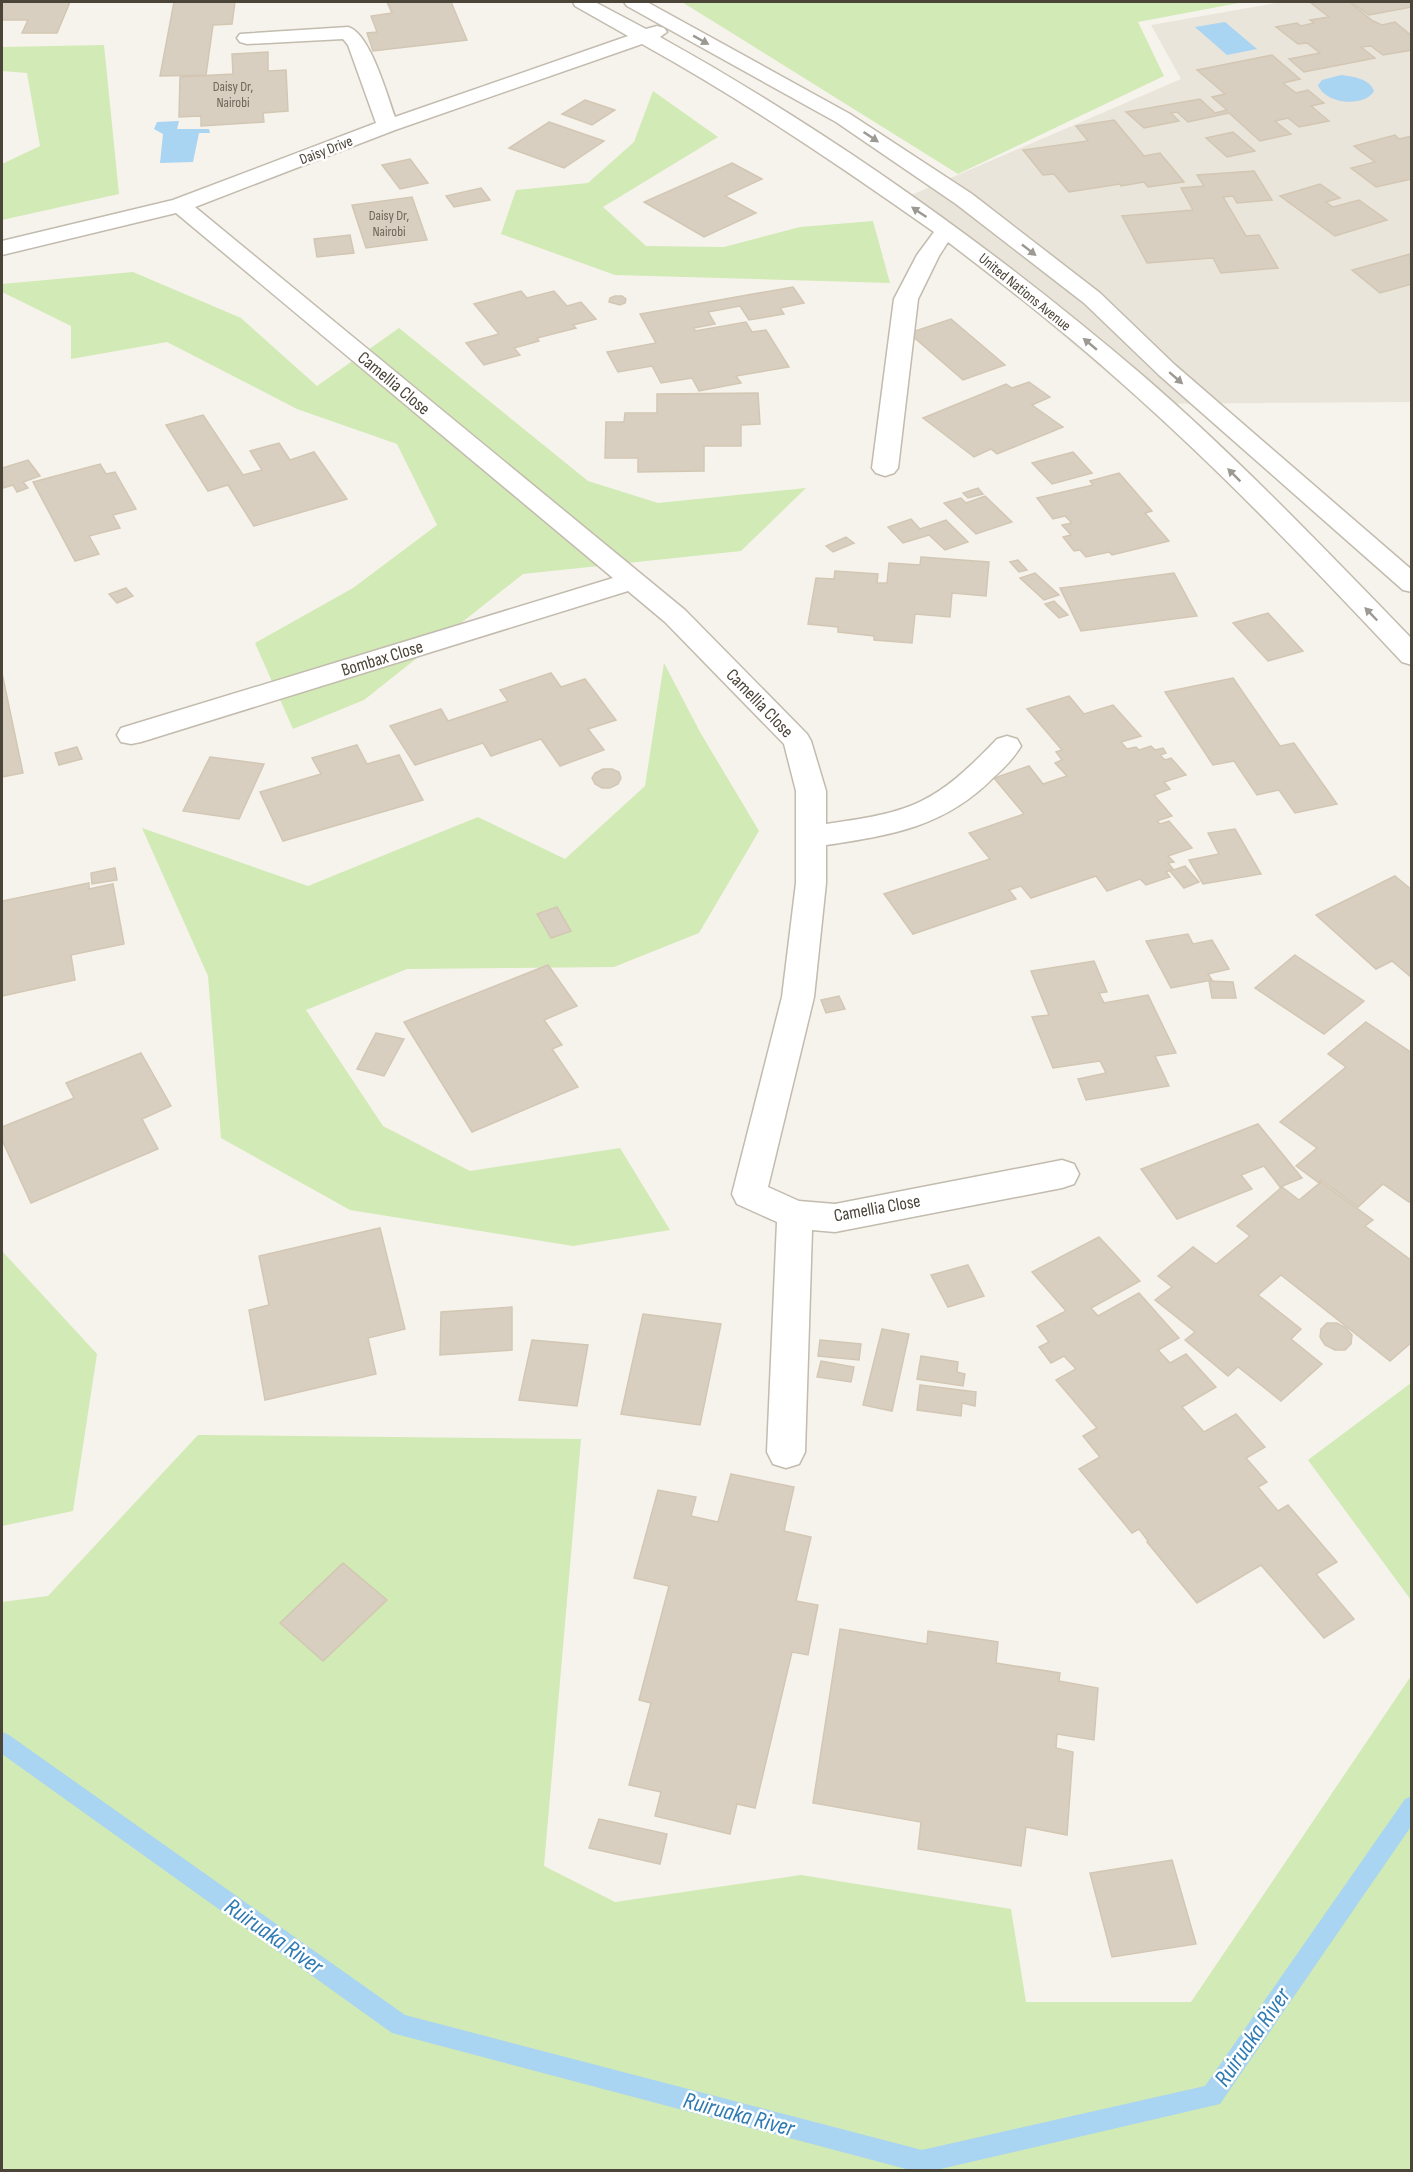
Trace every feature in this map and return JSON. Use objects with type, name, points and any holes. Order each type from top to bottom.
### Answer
[{"type":"street","name":"United Nations Avenue","points":[[582,2],[646,37],[837,154],[946,230],[1013,281],[1133,380],[1218,459],[1412,656]]},
{"type":"street","name":"United Nations Avenue","points":[[634,2],[843,118],[964,199],[1092,298],[1167,370],[1412,584]]},
{"type":"street","name":"Daisy Drive","points":[[2,248],[180,205],[388,126],[675,25]]},
{"type":"street","points":[[247,38],[348,33],[357,44],[388,126]]},
{"type":"street","name":"Camellia Close","points":[[180,205],[675,616],[796,741],[811,791],[811,883],[798,997],[749,1194],[795,1215],[835,1218],[1062,1174]]},
{"type":"street","points":[[885,468],[906,299],[928,255],[946,230]]},
{"type":"street","name":"Bombax Close","points":[[131,735],[633,581]]},
{"type":"street","points":[[811,837],[914,817],[940,806],[964,789],[1007,746]]},
{"type":"street","points":[[786,1452],[795,1215]]},
{"type":"shaded area","points":[[1282,2],[1411,2],[1411,402],[1144,404],[902,199],[1181,79],[1151,25]]},
{"type":"green space","points":[[682,2],[1244,2],[1138,22],[1164,76],[958,174]]},
{"type":"green space","points":[[104,45],[119,194],[2,220],[2,164],[40,146],[27,73],[2,71],[2,47]]},
{"type":"green space","points":[[653,91],[718,137],[603,207],[646,246],[724,247],[800,227],[873,221],[890,283],[615,275],[501,234],[516,190],[588,183],[634,142]]},
{"type":"green space","points":[[133,272],[241,318],[317,386],[399,328],[588,481],[658,503],[806,488],[741,551],[523,574],[364,700],[293,729],[255,643],[353,588],[437,525],[397,444],[297,409],[167,342],[71,359],[71,326],[2,292],[2,284]]},
{"type":"green space","points":[[664,663],[700,732],[759,831],[699,933],[614,967],[407,969],[306,1010],[383,1126],[470,1171],[620,1148],[670,1230],[573,1246],[350,1210],[221,1138],[208,976],[142,828],[308,886],[478,817],[565,859],[645,786]]},
{"type":"green space","points":[[2,1251],[97,1354],[73,1511],[2,1526]]},
{"type":"green space","points":[[1411,1383],[1411,1600],[1308,1460]]},
{"type":"green space","points":[[198,1435],[581,1439],[544,1866],[615,1902],[801,1875],[1011,1909],[1026,2002],[1191,2002],[1411,1676],[1411,2170],[2,2170],[2,1602],[48,1596]]},
{"type":"water","points":[[1225,22],[1257,49],[1227,55],[1195,27]]},
{"type":"water","points":[[1341,75],[1365,81],[1374,91],[1362,100],[1345,102],[1328,96],[1318,85],[1322,80]]},
{"type":"water","points":[[179,121],[177,129],[209,129],[210,133],[199,133],[193,162],[160,163],[163,134],[154,129],[157,122]]},
{"type":"building","points":[[2,2],[70,2],[57,33],[22,33],[28,20],[2,20]]},
{"type":"building","points":[[174,2],[235,2],[232,24],[213,25],[206,75],[160,76]]},
{"type":"building","points":[[387,2],[451,2],[467,40],[373,51],[367,33],[377,32],[371,16],[392,13]]},
{"type":"building","points":[[1349,2],[1373,21],[1382,25],[1395,22],[1412,36],[1412,50],[1383,55],[1371,46],[1361,47],[1375,58],[1304,72],[1289,59],[1320,53],[1307,43],[1298,44],[1276,27],[1297,23],[1301,26],[1314,23],[1310,20],[1329,17],[1311,3]]},
{"type":"building","points":[[1351,2],[1412,2],[1412,7],[1369,15]]},
{"type":"building","points":[[268,52],[268,71],[286,70],[288,111],[263,113],[264,122],[201,126],[201,116],[179,117],[180,77],[233,74],[232,54]]},
{"type":"building","points":[[1272,55],[1300,79],[1283,83],[1296,93],[1308,90],[1324,103],[1311,106],[1329,121],[1299,127],[1288,118],[1275,121],[1291,134],[1260,141],[1229,113],[1188,122],[1177,112],[1171,113],[1179,121],[1144,128],[1126,112],[1200,99],[1215,113],[1227,110],[1212,97],[1225,94],[1197,70]]},
{"type":"building","points":[[585,100],[615,110],[592,125],[562,114]]},
{"type":"building","points":[[1114,120],[1144,156],[1160,153],[1184,182],[1148,187],[1144,182],[1121,186],[1120,184],[1069,192],[1054,174],[1043,175],[1023,150],[1088,141],[1076,126]]},
{"type":"building","points":[[549,122],[604,141],[564,168],[509,148]]},
{"type":"building","points":[[1233,132],[1255,151],[1227,157],[1206,138]]},
{"type":"building","points":[[1395,135],[1399,139],[1412,136],[1412,179],[1376,187],[1351,168],[1375,162],[1354,146]]},
{"type":"building","points":[[410,159],[428,183],[400,189],[382,165]]},
{"type":"building","points":[[732,163],[762,179],[725,196],[756,213],[704,237],[644,202]]},
{"type":"building","points":[[1254,171],[1272,200],[1237,203],[1233,196],[1223,197],[1246,236],[1259,235],[1278,268],[1221,273],[1213,258],[1147,263],[1122,216],[1193,210],[1181,188],[1204,186],[1197,175]]},
{"type":"building","points":[[1320,184],[1340,198],[1326,202],[1333,207],[1359,200],[1387,220],[1335,236],[1280,196]]},
{"type":"building","points":[[481,188],[490,200],[454,207],[446,196]]},
{"type":"building","points":[[412,197],[427,240],[366,248],[352,205]]},
{"type":"building","points":[[350,235],[354,253],[317,257],[314,239]]},
{"type":"building","points":[[1410,254],[1412,284],[1380,293],[1352,270]]},
{"type":"building","points":[[793,287],[804,303],[780,308],[784,314],[749,320],[740,306],[708,312],[715,324],[694,328],[695,331],[746,322],[752,332],[766,330],[789,367],[736,376],[741,383],[699,391],[692,378],[661,383],[652,366],[618,372],[607,352],[656,343],[640,314]]},
{"type":"building","points":[[521,291],[527,298],[554,291],[567,306],[581,302],[596,319],[573,325],[576,328],[537,338],[539,341],[514,348],[520,355],[484,365],[466,343],[499,334],[474,304]]},
{"type":"building","points":[[622,296],[626,299],[625,303],[620,305],[609,302],[610,298]]},
{"type":"building","points":[[951,319],[1005,365],[963,380],[909,333]]},
{"type":"building","points":[[1029,382],[1050,397],[1032,405],[1063,427],[997,454],[991,449],[974,457],[923,418],[1006,384],[1012,388]]},
{"type":"building","points":[[758,393],[760,424],[741,425],[741,446],[704,446],[704,471],[638,472],[638,458],[605,458],[606,422],[624,422],[625,413],[657,413],[657,394]]},
{"type":"building","points":[[203,415],[243,475],[262,470],[250,451],[279,443],[290,460],[314,452],[347,499],[254,526],[228,485],[208,491],[166,425]]},
{"type":"building","points":[[1073,452],[1092,473],[1052,484],[1032,463]]},
{"type":"building","points":[[28,460],[40,476],[23,482],[28,488],[17,492],[13,485],[3,488],[2,468]]},
{"type":"building","points":[[100,464],[106,474],[115,472],[136,509],[113,515],[120,528],[89,536],[99,554],[75,561],[33,482]]},
{"type":"building","points":[[1119,473],[1152,511],[1145,513],[1169,541],[1112,555],[1109,552],[1086,557],[1080,550],[1074,551],[1063,537],[1071,535],[1062,525],[1072,523],[1065,516],[1053,519],[1037,498],[1093,485],[1090,481]]},
{"type":"building","points":[[978,488],[983,494],[968,498],[963,493]]},
{"type":"building","points":[[985,496],[1012,522],[976,534],[944,503],[961,498],[966,503]]},
{"type":"building","points":[[911,519],[920,529],[946,520],[968,542],[945,550],[929,535],[903,543],[888,527]]},
{"type":"building","points":[[846,537],[854,543],[833,552],[826,546]]},
{"type":"building","points":[[921,557],[989,562],[986,596],[952,593],[950,617],[915,614],[912,643],[874,640],[874,636],[838,632],[838,627],[808,624],[816,578],[834,579],[835,571],[878,574],[877,583],[887,583],[889,563],[920,565]]},
{"type":"building","points":[[1018,560],[1027,570],[1019,572],[1010,562]]},
{"type":"building","points":[[1035,573],[1059,595],[1044,600],[1020,578]]},
{"type":"building","points":[[1174,573],[1197,616],[1081,631],[1060,588]]},
{"type":"building","points":[[126,588],[133,596],[117,603],[109,594]]},
{"type":"building","points":[[1054,601],[1068,615],[1059,618],[1045,604]]},
{"type":"building","points":[[1268,613],[1303,651],[1268,661],[1233,623]]},
{"type":"building","points":[[2,673],[23,773],[2,777]]},
{"type":"building","points":[[551,673],[561,687],[585,679],[616,720],[588,729],[604,750],[560,766],[541,739],[491,756],[483,743],[415,765],[390,726],[441,709],[448,721],[508,701],[500,690]]},
{"type":"building","points":[[1233,678],[1280,746],[1294,743],[1337,804],[1295,813],[1279,790],[1257,795],[1234,761],[1213,765],[1165,692]]},
{"type":"building","points":[[1069,696],[1084,714],[1113,705],[1141,736],[1121,742],[1127,749],[1136,747],[1139,750],[1151,746],[1155,750],[1163,748],[1166,753],[1160,755],[1165,760],[1171,758],[1186,775],[1164,782],[1170,789],[1154,795],[1172,816],[1157,821],[1160,824],[1169,821],[1192,848],[1168,856],[1174,862],[1168,863],[1173,869],[1166,872],[1170,877],[1146,885],[1140,879],[1107,891],[1096,876],[1031,898],[1021,886],[1009,890],[1016,899],[913,934],[884,894],[990,859],[969,833],[1024,814],[994,778],[1029,766],[1043,784],[1067,776],[1055,763],[1062,760],[1056,752],[1062,750],[1027,709]]},
{"type":"building","points":[[357,745],[367,764],[399,755],[423,800],[283,841],[260,792],[321,774],[312,758]]},
{"type":"building","points":[[77,747],[82,759],[59,765],[55,753]]},
{"type":"building","points":[[210,757],[264,764],[239,819],[183,811]]},
{"type":"building","points":[[603,769],[619,772],[621,778],[618,784],[610,788],[602,788],[595,784],[592,778],[595,773]]},
{"type":"building","points":[[1235,829],[1261,874],[1203,884],[1189,860],[1219,854],[1208,833]]},
{"type":"building","points":[[1185,866],[1199,882],[1184,888],[1170,871]]},
{"type":"building","points":[[115,868],[117,880],[92,884],[91,873]]},
{"type":"building","points":[[1395,876],[1412,890],[1412,978],[1392,961],[1376,969],[1316,915]]},
{"type":"building","points":[[89,883],[89,889],[113,884],[124,944],[71,955],[75,980],[2,996],[2,901]]},
{"type":"building","points":[[557,907],[571,931],[551,938],[537,914]]},
{"type":"building","points":[[1188,934],[1193,944],[1212,940],[1229,969],[1208,974],[1212,980],[1171,988],[1146,941]]},
{"type":"building","points":[[1295,955],[1364,1001],[1324,1034],[1255,988]]},
{"type":"building","points":[[1094,961],[1107,992],[1099,993],[1104,1003],[1148,995],[1176,1053],[1155,1056],[1169,1086],[1086,1100],[1078,1079],[1106,1073],[1100,1061],[1053,1068],[1032,1017],[1049,1015],[1031,971]]},
{"type":"building","points":[[548,965],[577,1006],[544,1020],[562,1045],[552,1049],[578,1087],[472,1132],[404,1022]]},
{"type":"building","points":[[1209,981],[1233,982],[1236,998],[1212,998]]},
{"type":"building","points":[[839,996],[845,1009],[826,1013],[821,1000]]},
{"type":"building","points":[[1366,1022],[1412,1053],[1412,1200],[1409,1202],[1383,1184],[1358,1207],[1321,1180],[1319,1183],[1296,1166],[1317,1148],[1280,1122],[1346,1067],[1328,1054]]},
{"type":"building","points":[[376,1033],[404,1039],[384,1076],[357,1069]]},
{"type":"building","points":[[141,1053],[171,1106],[142,1119],[158,1149],[31,1203],[2,1140],[2,1127],[74,1098],[66,1083]]},
{"type":"building","points":[[1258,1124],[1302,1178],[1280,1187],[1264,1166],[1241,1175],[1252,1189],[1177,1219],[1141,1169]]},
{"type":"building","points":[[1321,1182],[1373,1220],[1365,1226],[1412,1261],[1412,1342],[1390,1361],[1281,1275],[1258,1295],[1301,1329],[1291,1339],[1322,1364],[1281,1401],[1238,1367],[1228,1376],[1185,1340],[1195,1332],[1155,1300],[1172,1287],[1158,1276],[1193,1247],[1216,1264],[1250,1236],[1237,1226],[1282,1187],[1299,1200]]},
{"type":"building","points":[[380,1228],[405,1329],[368,1338],[376,1374],[265,1400],[249,1310],[269,1305],[259,1256]]},
{"type":"building","points":[[1099,1237],[1140,1281],[1091,1308],[1098,1316],[1139,1293],[1179,1338],[1158,1350],[1170,1363],[1186,1354],[1216,1387],[1182,1407],[1204,1432],[1236,1414],[1265,1447],[1246,1458],[1267,1482],[1258,1487],[1278,1511],[1288,1505],[1337,1562],[1316,1574],[1354,1619],[1324,1638],[1261,1565],[1197,1603],[1139,1529],[1132,1533],[1079,1469],[1100,1457],[1083,1436],[1097,1428],[1056,1380],[1076,1369],[1064,1356],[1051,1363],[1039,1347],[1049,1342],[1037,1326],[1066,1311],[1032,1272]]},
{"type":"building","points":[[968,1265],[984,1296],[948,1307],[931,1275]]},
{"type":"building","points":[[512,1307],[512,1350],[440,1355],[441,1312]]},
{"type":"building","points":[[643,1314],[721,1324],[700,1425],[621,1414]]},
{"type":"building","points":[[1327,1323],[1337,1323],[1352,1335],[1351,1344],[1345,1350],[1335,1350],[1325,1345],[1320,1337],[1321,1329]]},
{"type":"building","points":[[882,1329],[909,1334],[892,1411],[863,1405]]},
{"type":"building","points":[[532,1340],[588,1345],[577,1406],[519,1400]]},
{"type":"building","points":[[820,1340],[861,1344],[859,1360],[818,1356]]},
{"type":"building","points":[[921,1356],[958,1362],[957,1372],[965,1374],[963,1386],[917,1379]]},
{"type":"building","points":[[821,1361],[854,1367],[851,1382],[817,1377]]},
{"type":"building","points":[[920,1385],[976,1392],[975,1406],[962,1403],[961,1416],[917,1410]]},
{"type":"building","points":[[731,1474],[794,1487],[784,1531],[811,1537],[796,1601],[818,1605],[808,1655],[792,1652],[755,1808],[737,1804],[730,1834],[655,1816],[661,1792],[629,1785],[651,1703],[639,1700],[669,1586],[634,1578],[658,1490],[696,1497],[691,1516],[718,1522]]},
{"type":"building","points":[[343,1563],[387,1600],[323,1661],[280,1623]]},
{"type":"building","points":[[840,1629],[927,1644],[928,1631],[998,1642],[996,1663],[1060,1673],[1059,1681],[1098,1688],[1094,1740],[1057,1734],[1056,1748],[1073,1752],[1067,1835],[1026,1827],[1021,1866],[918,1849],[921,1822],[813,1803]]},
{"type":"building","points":[[599,1819],[667,1834],[660,1864],[589,1848]]},
{"type":"building","points":[[1172,1860],[1196,1944],[1112,1957],[1090,1873]]},
{"type":"waterway","name":"Ruiruaka River","points":[[2,1742],[400,2025],[922,2162],[1212,2096],[1412,1806]]}]
